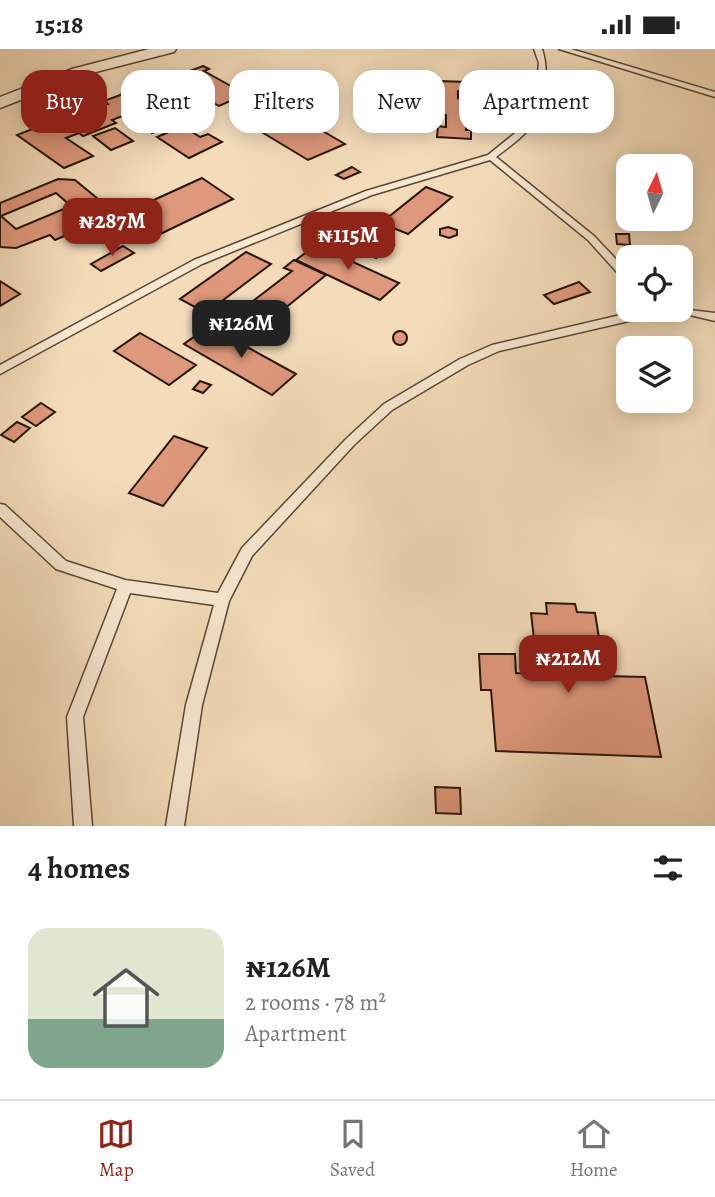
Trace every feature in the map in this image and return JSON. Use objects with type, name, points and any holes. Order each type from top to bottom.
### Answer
[{"type":"street","points":[[0,103],[78,72],[168,49]]},
{"type":"lane","points":[[0,370],[198,262],[369,193],[491,157],[522,131],[539,99],[543,63],[538,49]]},
{"type":"lane","points":[[563,49],[715,95]]},
{"type":"lane","points":[[491,157],[591,238],[616,265]]},
{"type":"lane","points":[[693,313],[715,317]]},
{"type":"lane","points":[[175,826],[194,705],[222,600],[247,552],[350,442],[388,407],[464,362],[496,348],[616,320]]},
{"type":"lane","points":[[0,509],[61,565],[125,586],[222,600]]},
{"type":"lane","points":[[83,826],[75,716],[125,586]]},
{"type":"building","points":[[203,66],[209,69],[206,70],[192,70]]},
{"type":"building","points":[[215,77],[229,85],[229,102],[219,106],[215,104]]},
{"type":"building","points":[[445,81],[459,82],[459,133],[471,133],[471,139],[437,137],[437,133],[445,133]]},
{"type":"building","points":[[121,95],[121,117],[112,120],[116,123],[107,127],[108,104],[107,100]]},
{"type":"building","points":[[115,128],[133,141],[111,150],[93,136]]},
{"type":"building","points":[[79,133],[66,138],[93,156],[64,168],[17,135]]},
{"type":"building","points":[[166,133],[194,133],[200,137],[208,134],[222,142],[189,158],[157,137]]},
{"type":"building","points":[[263,133],[326,133],[345,144],[308,160]]},
{"type":"building","points":[[352,167],[360,172],[344,179],[336,175]]},
{"type":"building","points":[[202,178],[233,199],[154,237],[123,214]]},
{"type":"building","points":[[58,179],[75,180],[103,203],[100,211],[69,225],[76,231],[55,240],[50,235],[16,248],[0,247],[0,203]],"holes":[[[56,193],[71,206],[16,229],[1,216]]]},
{"type":"building","points":[[426,187],[452,197],[408,234],[381,223]]},
{"type":"building","points":[[347,223],[394,245],[376,258],[329,235]]},
{"type":"building","points":[[448,227],[457,230],[457,235],[449,238],[440,235],[440,229]]},
{"type":"building","points":[[616,234],[629,234],[630,245],[617,244]]},
{"type":"building","points":[[316,245],[399,283],[380,300],[296,260]]},
{"type":"building","points":[[123,246],[134,253],[101,271],[91,264]]},
{"type":"building","points":[[246,252],[271,264],[206,313],[180,299]]},
{"type":"building","points":[[294,260],[326,275],[242,343],[208,325],[218,317],[227,321],[292,271],[284,268]]},
{"type":"building","points":[[0,281],[20,294],[0,306]]},
{"type":"building","points":[[579,282],[590,292],[554,304],[544,295]]},
{"type":"building","points":[[209,326],[296,374],[272,395],[184,344]]},
{"type":"building","points":[[400,331],[405,333],[405,343],[400,345],[395,343],[393,338],[395,333]]},
{"type":"building","points":[[140,333],[196,365],[169,385],[114,351]]},
{"type":"building","points":[[200,381],[211,385],[203,393],[193,389]]},
{"type":"building","points":[[41,403],[55,412],[36,426],[22,417]]},
{"type":"building","points":[[17,422],[30,428],[14,442],[1,435]]},
{"type":"building","points":[[174,436],[207,448],[163,506],[129,493]]},
{"type":"building","points":[[546,603],[575,604],[577,612],[595,613],[605,676],[645,677],[661,757],[496,751],[491,690],[481,690],[479,654],[515,654],[516,673],[538,674],[531,613],[547,614]]},
{"type":"building","points":[[435,787],[460,788],[461,814],[436,813]]}]
